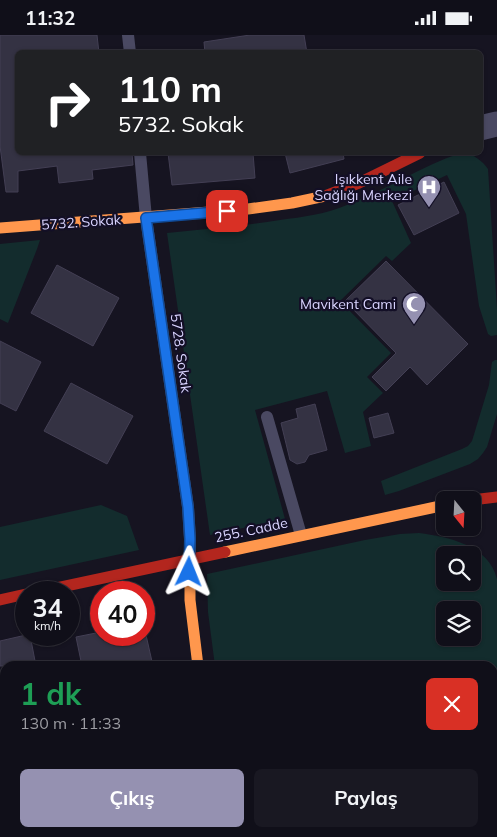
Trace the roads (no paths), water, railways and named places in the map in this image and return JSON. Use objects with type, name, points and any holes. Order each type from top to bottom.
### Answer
[{"type":"street","points":[[483,126],[497,124]]},
{"type":"street","name":"5732. Sokak","points":[[0,228],[146,218],[263,207],[295,202],[344,189],[416,155]]},
{"type":"street","points":[[481,499],[497,497]]},
{"type":"street","name":"255. Cadde","points":[[80,583],[436,507]]},
{"type":"street","points":[[190,559],[190,600],[197,661]]},
{"type":"street","points":[[0,600],[15,597]]},
{"type":"lane","points":[[128,35],[130,50]]},
{"type":"lane","name":"5728. Sokak","points":[[140,155],[146,218],[188,507],[190,559]]},
{"type":"lane","points":[[267,417],[301,535]]},
{"type":"place","name":"Işıkkent Aile Sağlığı Merkezi","points":[[429,208]]},
{"type":"place","name":"Mavikent Cami","points":[[414,325]]}]
